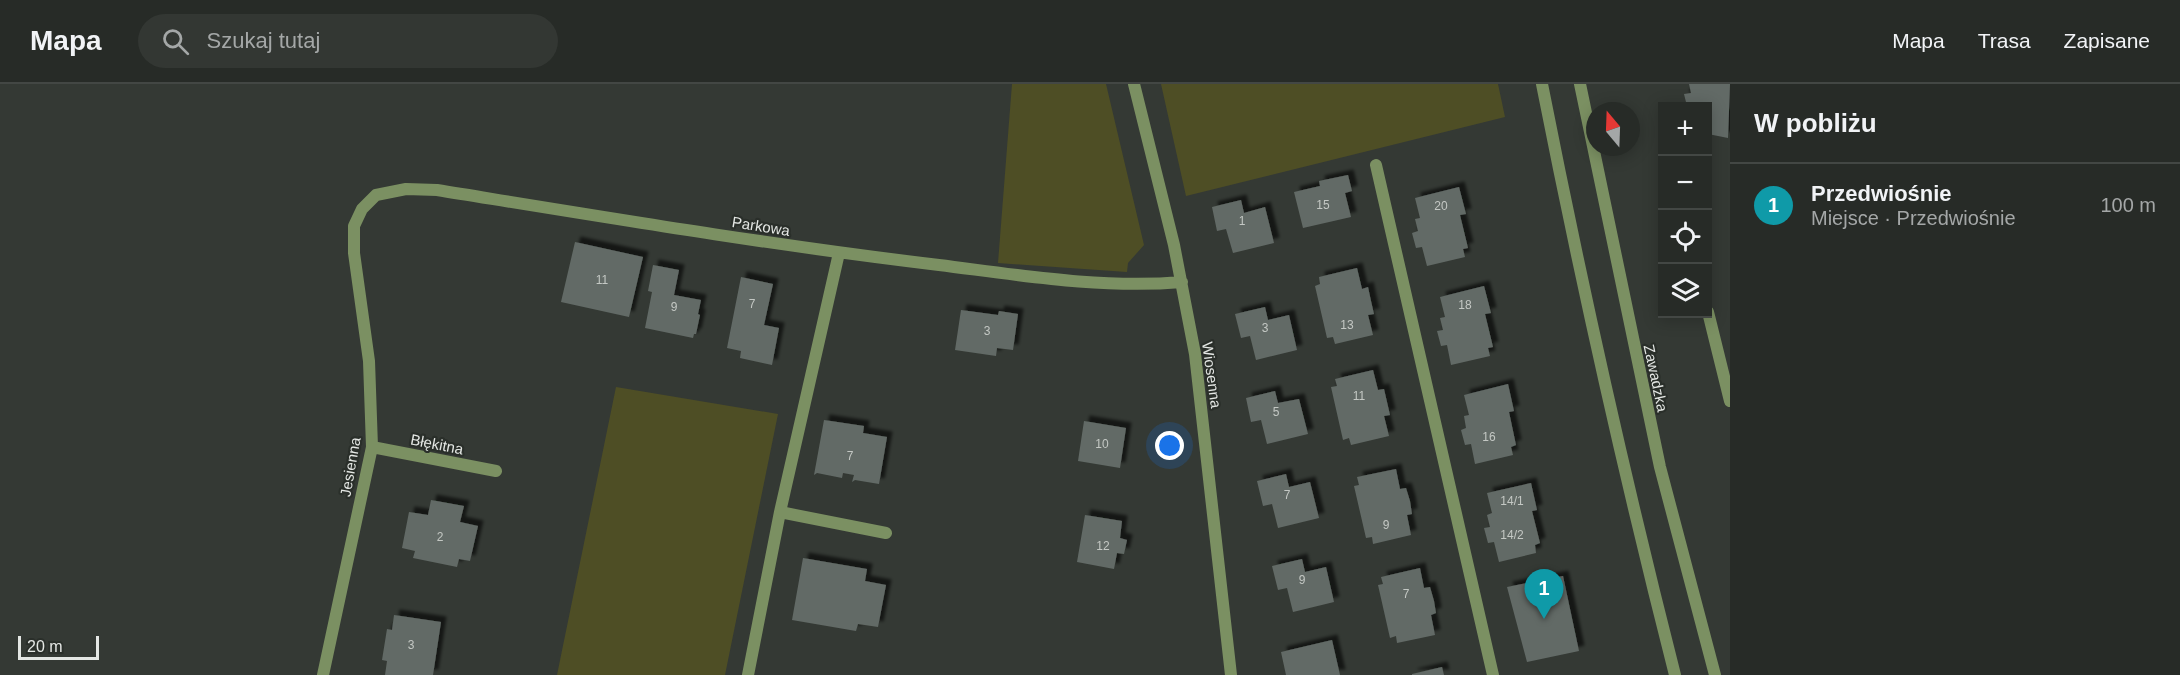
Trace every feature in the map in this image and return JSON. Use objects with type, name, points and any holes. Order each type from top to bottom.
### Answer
[{"type":"street","name":"Wiosenna","points":[[1134,84],[1182,282],[1196,365],[1231,675]]},
{"type":"street","points":[[1542,84],[1577,261],[1630,499],[1675,675]]},
{"type":"street","name":"Zawadzka","points":[[1580,84],[1660,467],[1715,675]]},
{"type":"street","points":[[1376,165],[1493,675]]},
{"type":"street","name":"Parkowa","points":[[354,226],[362,209],[376,195],[406,189],[437,190],[839,253],[1035,276],[1145,285],[1182,282]]},
{"type":"street","name":"Jesienna","points":[[323,675],[372,447],[369,361],[354,253],[354,226]]},
{"type":"street","points":[[748,675],[780,512],[839,253]]},
{"type":"street","points":[[1709,318],[1730,401]]},
{"type":"street","name":"Błękitna","points":[[372,447],[496,471]]},
{"type":"street","points":[[780,512],[886,533]]},
{"type":"shaded area","points":[[1012,84],[1106,84],[1144,245],[1128,263],[1127,272],[998,263]]},
{"type":"shaded area","points":[[1161,84],[1498,84],[1505,117],[1186,196]]},
{"type":"shaded area","points":[[616,387],[778,414],[725,675],[557,675]]},
{"type":"building","points":[[1689,84],[1730,84],[1728,138],[1712,135],[1712,102],[1686,102],[1684,94],[1691,93]]},
{"type":"building","points":[[1348,175],[1352,191],[1345,193],[1351,217],[1303,228],[1294,192],[1320,186],[1319,181]]},
{"type":"building","points":[[1459,187],[1466,214],[1460,215],[1468,248],[1463,249],[1465,257],[1427,266],[1422,247],[1416,248],[1412,233],[1418,231],[1415,219],[1420,218],[1415,198]]},
{"type":"building","points":[[1241,200],[1244,213],[1265,207],[1274,243],[1233,253],[1226,229],[1217,231],[1212,207]]},
{"type":"building","points":[[575,242],[643,257],[629,317],[561,302]]},
{"type":"building","points":[[653,265],[679,270],[674,295],[701,300],[696,334],[693,338],[645,328],[652,292],[648,291]]},
{"type":"building","points":[[1357,268],[1362,289],[1368,287],[1374,314],[1368,315],[1373,335],[1335,344],[1333,337],[1327,338],[1315,286],[1320,284],[1319,277]]},
{"type":"building","points":[[741,277],[773,284],[764,325],[779,328],[772,365],[740,358],[741,351],[727,348]]},
{"type":"building","points":[[1484,286],[1491,313],[1485,314],[1493,347],[1488,348],[1490,356],[1451,365],[1447,345],[1441,346],[1437,331],[1443,330],[1440,318],[1445,317],[1440,297]]},
{"type":"building","points":[[1265,307],[1268,320],[1289,315],[1297,350],[1256,360],[1250,336],[1241,338],[1235,314]]},
{"type":"building","points":[[961,310],[998,315],[999,311],[1018,314],[1013,350],[997,348],[996,356],[955,350]]},
{"type":"building","points":[[1373,370],[1378,390],[1384,389],[1390,415],[1384,416],[1389,436],[1351,445],[1349,438],[1343,440],[1331,387],[1337,386],[1335,379]]},
{"type":"building","points":[[1508,384],[1514,411],[1509,412],[1516,445],[1511,447],[1513,455],[1475,464],[1471,444],[1465,445],[1461,430],[1466,428],[1464,416],[1469,415],[1464,395]]},
{"type":"building","points":[[1275,391],[1278,403],[1299,399],[1308,434],[1267,444],[1261,420],[1251,422],[1246,398]]},
{"type":"building","points":[[824,420],[864,426],[863,433],[887,437],[879,484],[855,480],[852,482],[854,475],[843,473],[842,478],[817,473],[814,475]]},
{"type":"building","points":[[1084,421],[1126,428],[1120,468],[1078,461]]},
{"type":"building","points":[[1396,469],[1400,489],[1406,488],[1410,501],[1412,514],[1407,515],[1411,535],[1373,544],[1372,537],[1366,538],[1354,486],[1359,485],[1357,477]]},
{"type":"building","points":[[1286,474],[1289,487],[1310,482],[1319,518],[1278,528],[1272,504],[1263,506],[1257,481]]},
{"type":"building","points":[[1531,483],[1537,510],[1532,511],[1540,543],[1535,545],[1536,553],[1499,562],[1494,542],[1488,543],[1484,528],[1490,527],[1487,515],[1492,513],[1487,493]]},
{"type":"building","points":[[431,500],[464,506],[460,522],[478,526],[470,561],[459,559],[457,567],[413,558],[415,551],[402,548],[409,512],[428,515]]},
{"type":"building","points":[[1085,515],[1122,521],[1120,538],[1127,540],[1124,554],[1117,553],[1114,569],[1077,562]]},
{"type":"building","points":[[803,558],[867,569],[865,581],[886,585],[878,627],[858,624],[856,631],[792,620]]},
{"type":"building","points":[[1302,559],[1305,572],[1326,567],[1334,602],[1293,612],[1287,588],[1278,590],[1272,566]]},
{"type":"building","points":[[1420,568],[1424,588],[1430,587],[1434,601],[1436,613],[1431,615],[1435,635],[1397,643],[1396,636],[1390,638],[1378,585],[1383,584],[1381,577]]},
{"type":"building","points":[[1563,576],[1579,651],[1527,662],[1507,587]]},
{"type":"building","points":[[394,615],[441,622],[433,675],[385,675],[387,661],[382,660],[387,629],[392,630]]},
{"type":"building","points":[[1332,640],[1340,675],[1286,675],[1281,652]]},
{"type":"building","points":[[1442,667],[1444,675],[1412,675],[1412,674]]},
{"type":"place","name":"Przedwiośnie","points":[[1544,619]]}]
